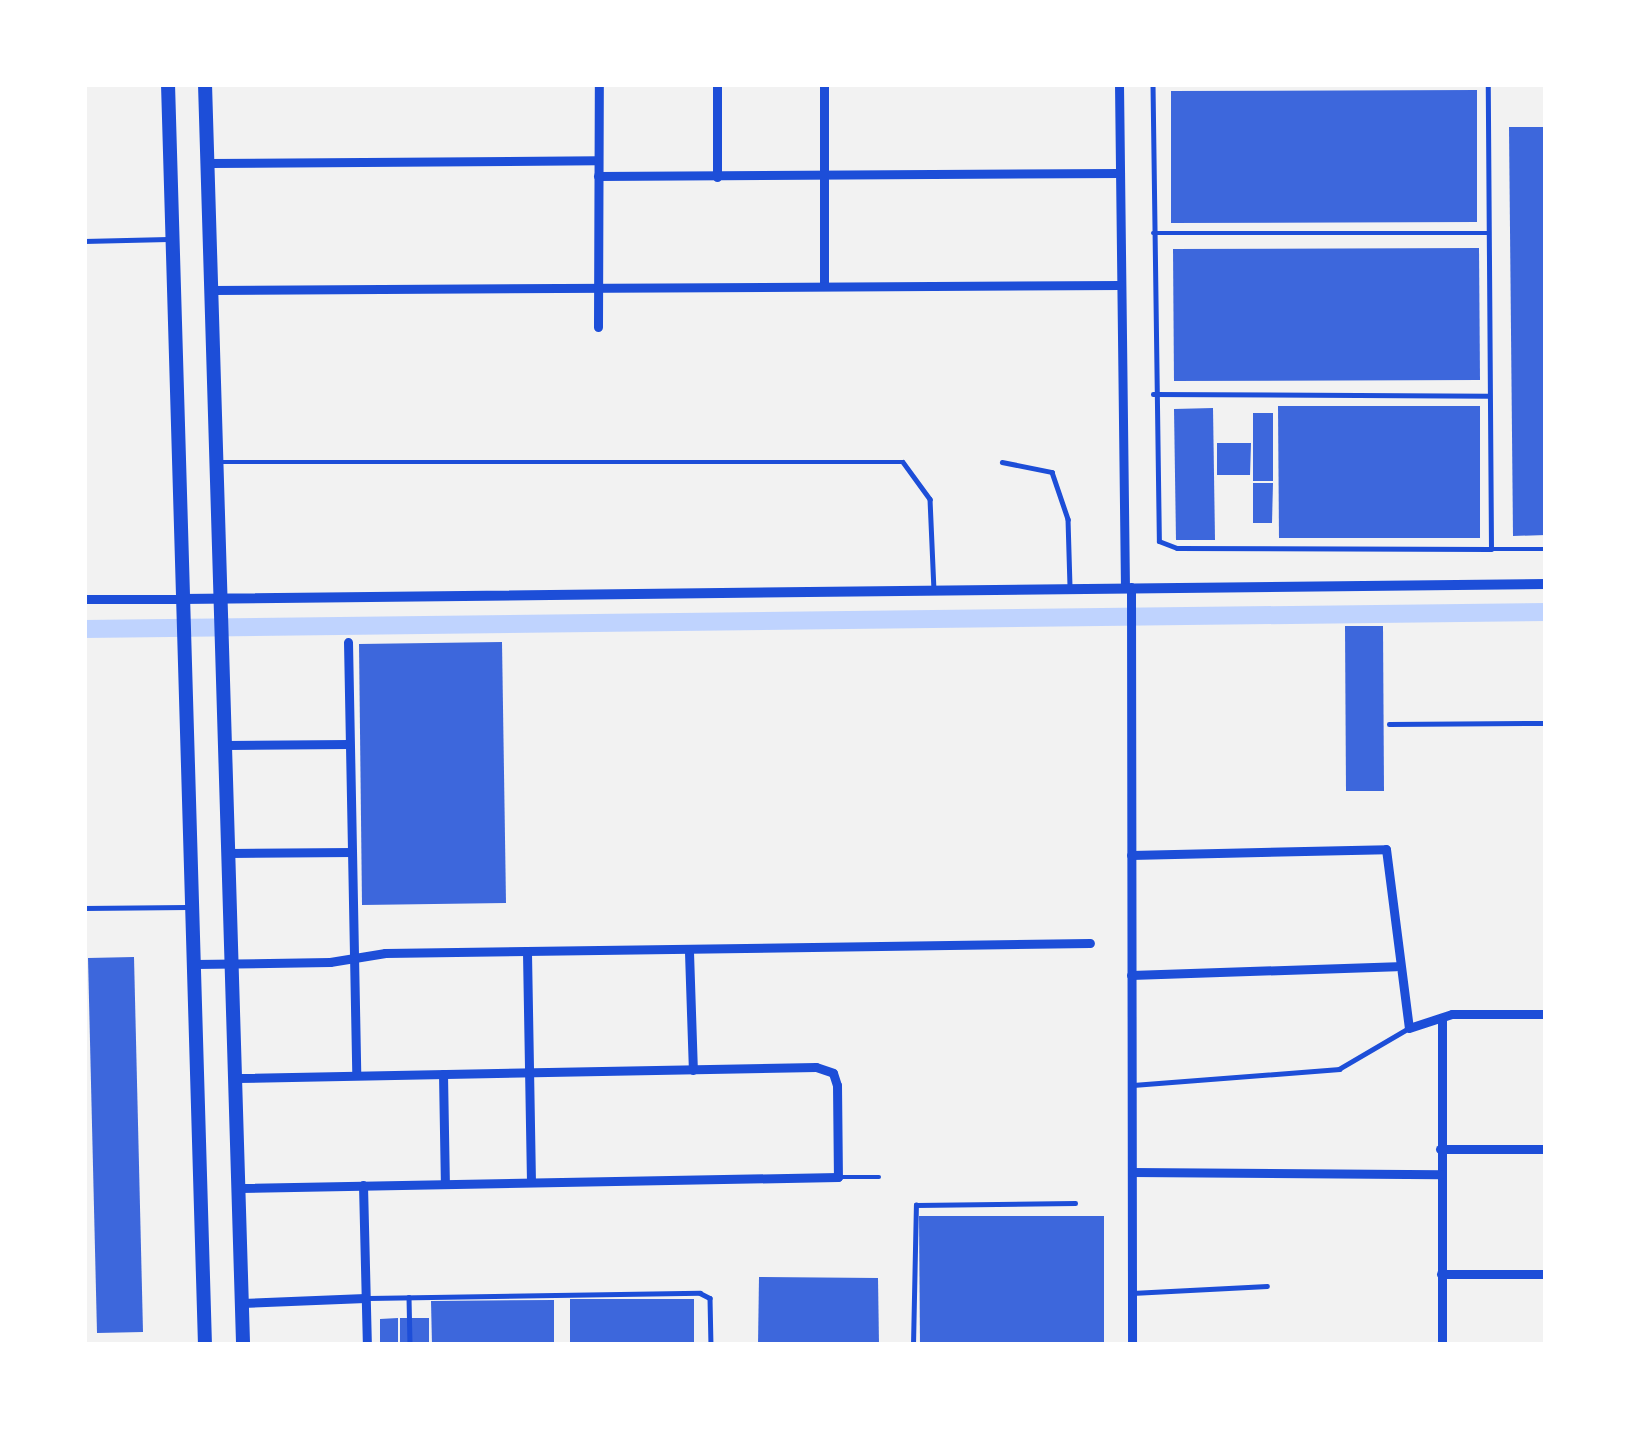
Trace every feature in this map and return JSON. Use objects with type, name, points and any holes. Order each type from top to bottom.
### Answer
[{"type":"main road","points":[[168,84],[205,1345]]},
{"type":"main road","points":[[205,84],[243,1345]]},
{"type":"street","points":[[598,327],[599,84]]},
{"type":"street","points":[[717,84],[717,177]]},
{"type":"street","points":[[824,84],[824,285]]},
{"type":"street","points":[[1119,84],[1131,604],[1132,1345]]},
{"type":"street","points":[[209,163],[598,160]]},
{"type":"street","points":[[598,176],[1120,173]]},
{"type":"street","points":[[212,290],[1121,285]]},
{"type":"street","points":[[84,599],[1546,584]]},
{"type":"street","points":[[347,642],[356,1075]]},
{"type":"street","points":[[226,745],[350,744]]},
{"type":"street","points":[[1131,855],[1386,849],[1396,966],[1409,1028],[1442,1018],[1546,1014]]},
{"type":"street","points":[[229,853],[352,852]]},
{"type":"street","points":[[195,964],[1090,943]]},
{"type":"street","points":[[689,952],[693,1070]]},
{"type":"street","points":[[527,953],[531,1182]]},
{"type":"street","points":[[1131,975],[1396,966]]},
{"type":"street","points":[[1442,1018],[1442,1345]]},
{"type":"street","points":[[236,1078],[693,1070],[833,1073],[838,1177],[239,1188]]},
{"type":"street","points":[[443,1074],[445,1184]]},
{"type":"street","points":[[1440,1149],[1546,1149]]},
{"type":"street","points":[[1132,1172],[1441,1174]]},
{"type":"street","points":[[363,1185],[367,1345]]},
{"type":"street","points":[[1441,1274],[1546,1274]]},
{"type":"street","points":[[242,1304],[365,1298]]},
{"type":"lane","points":[[1153,84],[1153,394],[1159,541],[1177,548],[1546,549]]},
{"type":"lane","points":[[1488,84],[1491,549]]},
{"type":"lane","points":[[1153,233],[1490,233]]},
{"type":"lane","points":[[84,241],[173,239]]},
{"type":"lane","points":[[1153,394],[1491,396]]},
{"type":"lane","points":[[1002,461],[1052,472],[1068,519],[1070,588]]},
{"type":"lane","points":[[216,462],[903,462],[930,499],[934,590]]},
{"type":"lane","points":[[1389,724],[1546,723]]},
{"type":"lane","points":[[84,908],[193,907]]},
{"type":"lane","points":[[1131,1085],[1339,1069],[1409,1028]]},
{"type":"lane","points":[[838,1177],[879,1177]]},
{"type":"lane","points":[[914,1345],[916,1205],[1075,1203]]},
{"type":"lane","points":[[1132,1293],[1267,1286]]},
{"type":"lane","points":[[365,1298],[700,1292],[710,1298],[711,1345]]},
{"type":"lane","points":[[409,1297],[410,1345]]},
{"type":"building","points":[[1477,90],[1477,222],[1171,223],[1171,91]]},
{"type":"building","points":[[1509,127],[1546,127],[1546,535],[1513,536]]},
{"type":"building","points":[[1479,248],[1480,380],[1174,381],[1173,249]]},
{"type":"building","points":[[1278,406],[1480,406],[1480,538],[1279,538]]},
{"type":"building","points":[[1213,408],[1215,540],[1176,540],[1174,409]]},
{"type":"building","points":[[1253,413],[1273,413],[1273,481],[1253,481]]},
{"type":"building","points":[[1217,443],[1251,443],[1250,475],[1217,475]]},
{"type":"building","points":[[1253,483],[1273,483],[1272,523],[1253,523]]},
{"type":"building","points":[[1345,626],[1383,626],[1384,791],[1346,791]]},
{"type":"building","points":[[502,642],[506,903],[362,905],[359,644]]},
{"type":"building","points":[[134,957],[143,1332],[97,1333],[88,958]]},
{"type":"building","points":[[919,1216],[1104,1216],[1104,1345],[920,1345]]},
{"type":"building","points":[[759,1277],[878,1278],[879,1345],[758,1345]]},
{"type":"building","points":[[570,1299],[694,1299],[694,1345],[570,1345]]},
{"type":"building","points":[[554,1300],[554,1345],[432,1345],[431,1301]]},
{"type":"building","points":[[398,1318],[398,1345],[380,1345],[380,1319]]},
{"type":"building","points":[[400,1318],[429,1318],[429,1345],[400,1345]]},
{"type":"waterway","points":[[84,629],[1546,612]]}]
